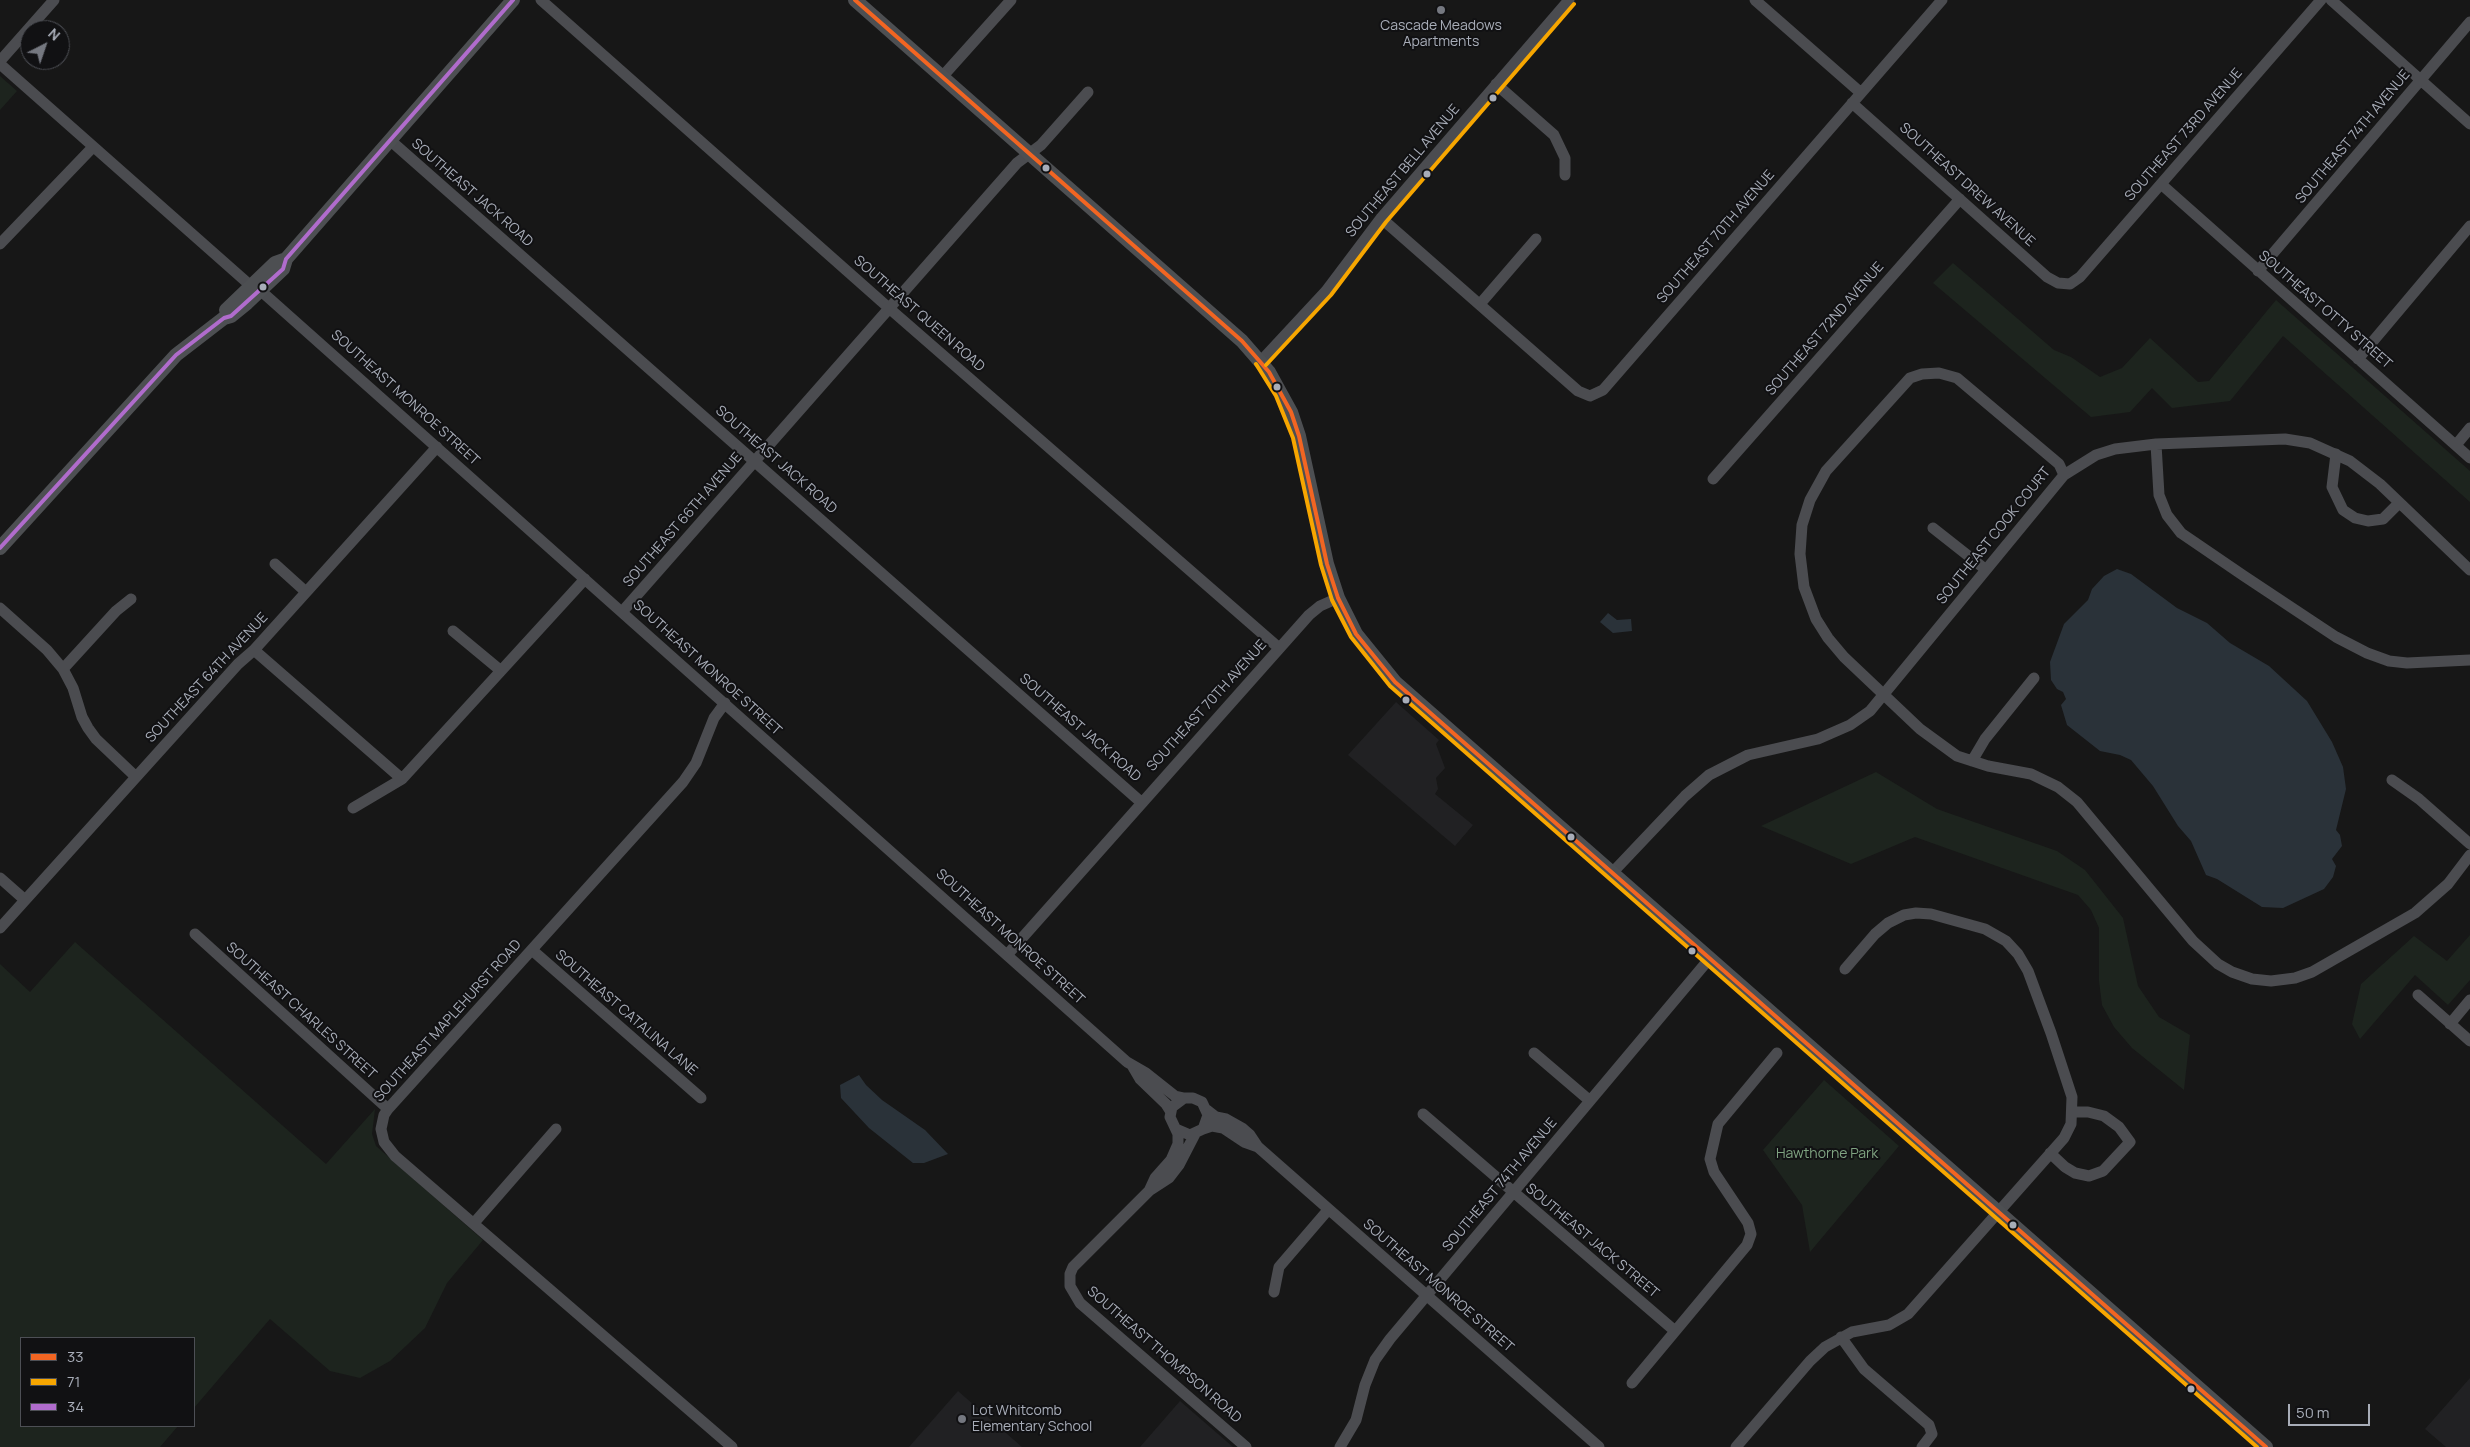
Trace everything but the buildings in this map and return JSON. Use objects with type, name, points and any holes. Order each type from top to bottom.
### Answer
[{"type":"main road","points":[[0,548],[176,355],[224,318],[231,316],[256,289],[283,269],[286,259],[513,0]]},
{"type":"main road","points":[[855,0],[1242,341],[1261,362],[1282,393],[1299,436],[1327,564],[1338,598],[1356,634],[1395,682],[2266,1447]]},
{"type":"street","points":[[0,62],[54,0]]},
{"type":"street","name":"SOUTHEAST QUEEN ROAD","points":[[541,0],[890,309],[1279,648]]},
{"type":"street","points":[[942,77],[1012,0]]},
{"type":"street","name":"SOUTHEAST BELL AVENUE","points":[[1261,362],[1326,292],[1381,218],[1569,0]]},
{"type":"street","points":[[1756,0],[1861,93]]},
{"type":"street","name":"SOUTHEAST 70TH AVENUE","points":[[1480,304],[1578,391],[1590,396],[1602,390],[1941,0]]},
{"type":"street","name":"SOUTHEAST 73RD AVENUE","points":[[2065,284],[2073,282],[2080,277],[2321,0]]},
{"type":"street","points":[[2331,0],[2470,124]]},
{"type":"street","name":"SOUTHEAST 74TH AVENUE","points":[[2258,271],[2470,22]]},
{"type":"street","name":"SOUTHEAST MONROE STREET","points":[[0,62],[93,147],[437,447],[1133,1067],[1146,1073],[1175,1096],[1184,1098]]},
{"type":"street","points":[[1496,84],[1554,136],[1565,158],[1565,175]]},
{"type":"street","name":"SOUTHEAST 66TH AVENUE","points":[[622,612],[1017,163],[1041,145],[1088,92]]},
{"type":"street","name":"SOUTHEAST DREW AVENUE","points":[[1852,104],[2047,277],[2065,284]]},
{"type":"street","name":"SOUTHEAST JACK ROAD","points":[[391,141],[1142,803]]},
{"type":"street","points":[[0,244],[93,147]]},
{"type":"street","name":"SOUTHEAST OTTY STREET","points":[[2161,184],[2470,458]]},
{"type":"street","name":"SOUTHEAST 72ND AVENUE","points":[[1713,479],[1960,199]]},
{"type":"street","points":[[1381,218],[1480,304],[1536,239]]},
{"type":"street","points":[[2358,359],[2470,226]]},
{"type":"street","points":[[2064,474],[2059,464],[1974,390],[1957,378],[1939,372],[1910,378],[1826,471],[1810,500],[1802,525],[1800,554],[1804,587],[1816,619],[1828,638],[1844,657],[1885,695],[1941,745],[1957,756],[2007,771],[2031,774],[2058,787],[2077,802],[2199,946],[2225,968],[2252,979],[2271,981],[2295,978],[2312,972],[2415,913],[2448,884],[2470,855]]},
{"type":"street","points":[[2456,445],[2470,428]]},
{"type":"street","name":"SOUTHEAST COOK COURT","points":[[1612,873],[1685,796],[1709,775],[1748,755],[1818,739],[1850,725],[1870,711],[2064,474],[2096,455],[2115,449],[2156,444],[2285,439],[2310,443],[2350,461],[2380,484],[2442,541],[2470,570]]},
{"type":"street","points":[[2156,444],[2158,495],[2167,515],[2181,532],[2244,576],[2336,637],[2367,653],[2389,661],[2407,663],[2470,660]]},
{"type":"street","name":"SOUTHEAST 64TH AVENUE","points":[[0,928],[437,447]]},
{"type":"street","points":[[2336,454],[2332,487],[2343,510],[2355,518],[2368,521],[2383,519],[2399,503]]},
{"type":"street","points":[[1933,528],[1985,569]]},
{"type":"street","points":[[275,564],[306,592]]},
{"type":"street","points":[[353,808],[402,779],[585,579]]},
{"type":"street","name":"SOUTHEAST 70TH AVENUE","points":[[1007,955],[1315,609],[1338,598]]},
{"type":"street","points":[[63,669],[116,611],[131,599]]},
{"type":"street","points":[[0,608],[47,650],[63,669],[73,688],[82,717],[88,728],[96,739],[136,777]]},
{"type":"street","points":[[453,631],[500,670]]},
{"type":"street","points":[[254,650],[402,779]]},
{"type":"street","points":[[1972,761],[1985,739],[2034,678]]},
{"type":"street","name":"SOUTHEAST MAPLEHURST ROAD","points":[[725,703],[714,718],[691,772],[388,1109],[384,1115],[381,1129],[388,1150],[474,1222],[732,1447]]},
{"type":"street","points":[[2392,780],[2419,799],[2470,844]]},
{"type":"street","points":[[0,878],[25,900]]},
{"type":"street","points":[[1736,1447],[1810,1361],[1825,1347],[1841,1337],[1862,1330],[1889,1325],[1908,1314],[1997,1211],[2064,1138],[2071,1124],[2073,1112],[2072,1096],[2028,971],[2018,954],[2006,941],[1985,929],[1931,914],[1916,913],[1888,923],[1845,969]]},
{"type":"street","name":"SOUTHEAST CHARLES STREET","points":[[195,934],[388,1109]]},
{"type":"street","name":"SOUTHEAST CATALINA LANE","points":[[532,950],[701,1098]]},
{"type":"street","name":"SOUTHEAST 74TH AVENUE","points":[[1340,1447],[1356,1420],[1365,1385],[1375,1360],[1390,1339],[1710,958]]},
{"type":"street","points":[[2418,995],[2470,1041]]},
{"type":"street","points":[[2450,1024],[2470,1000]]},
{"type":"street","points":[[1534,1053],[1590,1100]]},
{"type":"street","points":[[1632,1382],[1747,1245],[1751,1234],[1748,1223],[1714,1172],[1710,1159],[1718,1124],[1777,1053]]},
{"type":"street","name":"SOUTHEAST MONROE STREET","points":[[1133,1067],[1140,1080],[1166,1104],[1171,1112]]},
{"type":"street","points":[[1184,1098],[1198,1099],[1207,1110],[1207,1120],[1175,1170],[1162,1184],[1149,1191],[1155,1178],[1174,1154],[1179,1139],[1171,1121],[1171,1112],[1175,1103],[1184,1098]]},
{"type":"street","name":"SOUTHEAST MONROE STREET","points":[[1207,1110],[1216,1117],[1226,1119],[1242,1128],[1250,1135],[1258,1147],[1328,1210],[1599,1447]]},
{"type":"street","points":[[2050,1153],[2065,1167],[2075,1173],[2089,1176],[2104,1171],[2130,1142],[2119,1127],[2104,1116],[2088,1112],[2073,1112]]},
{"type":"street","name":"SOUTHEAST JACK STREET","points":[[1423,1114],[1513,1194],[1675,1331]]},
{"type":"street","name":"SOUTHEAST MONROE STREET","points":[[1199,1131],[1212,1126],[1223,1128],[1244,1142],[1258,1147]]},
{"type":"street","points":[[474,1222],[556,1129]]},
{"type":"street","points":[[1176,1130],[1185,1134],[1199,1131]]},
{"type":"street","name":"SOUTHEAST THOMPSON ROAD","points":[[1149,1191],[1071,1270],[1069,1282],[1073,1294],[1080,1303],[1246,1447]]},
{"type":"street","points":[[1274,1292],[1279,1267],[1328,1210]]},
{"type":"street","points":[[1841,1337],[1864,1369],[1929,1425],[1932,1434],[1922,1447]]},
{"type":"shaded area","points":[[2117,569],[2131,574],[2177,608],[2207,623],[2230,643],[2269,666],[2307,701],[2332,742],[2343,767],[2346,789],[2336,830],[2340,835],[2342,846],[2332,859],[2336,866],[2333,877],[2324,889],[2283,908],[2262,907],[2217,879],[2206,875],[2191,841],[2178,826],[2153,786],[2131,760],[2120,755],[2100,751],[2067,725],[2061,705],[2066,699],[2063,692],[2057,689],[2051,680],[2050,662],[2064,624],[2088,600],[2092,589],[2104,576]]},
{"type":"shaded area","points":[[1608,613],[1617,620],[1631,619],[1632,631],[1613,633],[1600,622]]},
{"type":"shaded area","points":[[1396,702],[1439,740],[1436,744],[1445,768],[1436,778],[1438,789],[1435,794],[1473,825],[1455,846],[1348,755]]},
{"type":"shaded area","points":[[859,1075],[866,1085],[882,1100],[925,1130],[948,1154],[924,1163],[913,1163],[869,1128],[841,1098],[840,1085]]},
{"type":"shaded area","points":[[2470,1378],[2470,1447],[2446,1447],[2425,1429]]},
{"type":"shaded area","name":"Lot Whitcomb Elementary School","points":[[958,1391],[1022,1447],[909,1447]]},
{"type":"shaded area","points":[[1180,1401],[1233,1447],[1140,1447]]},
{"type":"green space","points":[[0,76],[17,91],[0,110]]},
{"type":"green space","points":[[1953,263],[2054,350],[2071,357],[2100,377],[2122,368],[2150,338],[2198,382],[2209,381],[2276,300],[2470,471],[2470,502],[2283,336],[2230,401],[2172,408],[2152,388],[2130,412],[2091,417],[1933,283]]},
{"type":"green space","points":[[1876,772],[1937,809],[2057,851],[2085,870],[2123,918],[2138,986],[2159,1017],[2190,1035],[2184,1090],[2132,1048],[2114,1027],[2102,1005],[2099,981],[2099,928],[2091,910],[2078,895],[1915,837],[1851,864],[1761,826]]},
{"type":"green space","points":[[2470,935],[2470,980],[2448,1005],[2415,975],[2360,1039],[2352,1024],[2361,984],[2414,936],[2447,961]]},
{"type":"green space","points":[[75,942],[326,1164],[375,1109],[372,1134],[376,1146],[483,1240],[447,1283],[425,1328],[390,1361],[360,1378],[330,1371],[270,1319],[195,1407],[195,1337],[20,1337],[20,1427],[177,1427],[160,1447],[0,1447],[0,964],[30,992]]},
{"type":"green space","name":"Hawthorne Park","points":[[1824,1080],[1899,1146],[1810,1252],[1802,1205],[1763,1150]]},
{"type":"transit line","name":"34","points":[[0,548],[176,355],[224,318],[231,316],[283,269],[286,259],[513,0]]},
{"type":"transit line","name":"33","points":[[855,0],[1242,341],[1269,372],[1291,412],[1299,436],[1327,564],[1338,598],[1356,634],[1395,682],[2266,1447]]},
{"type":"transit line","name":"71","points":[[1266,365],[1331,295],[1386,222],[1574,4]]},
{"type":"transit line","name":"71","points":[[1256,364],[1276,396],[1293,438],[1321,565],[1332,600],[1351,637],[1390,686],[2257,1447]]},
{"type":"place","name":"Cascade Meadows Apartments","points":[[1441,10]]},
{"type":"place","name":"Lot Whitcomb Elementary School","points":[[962,1419]]}]
